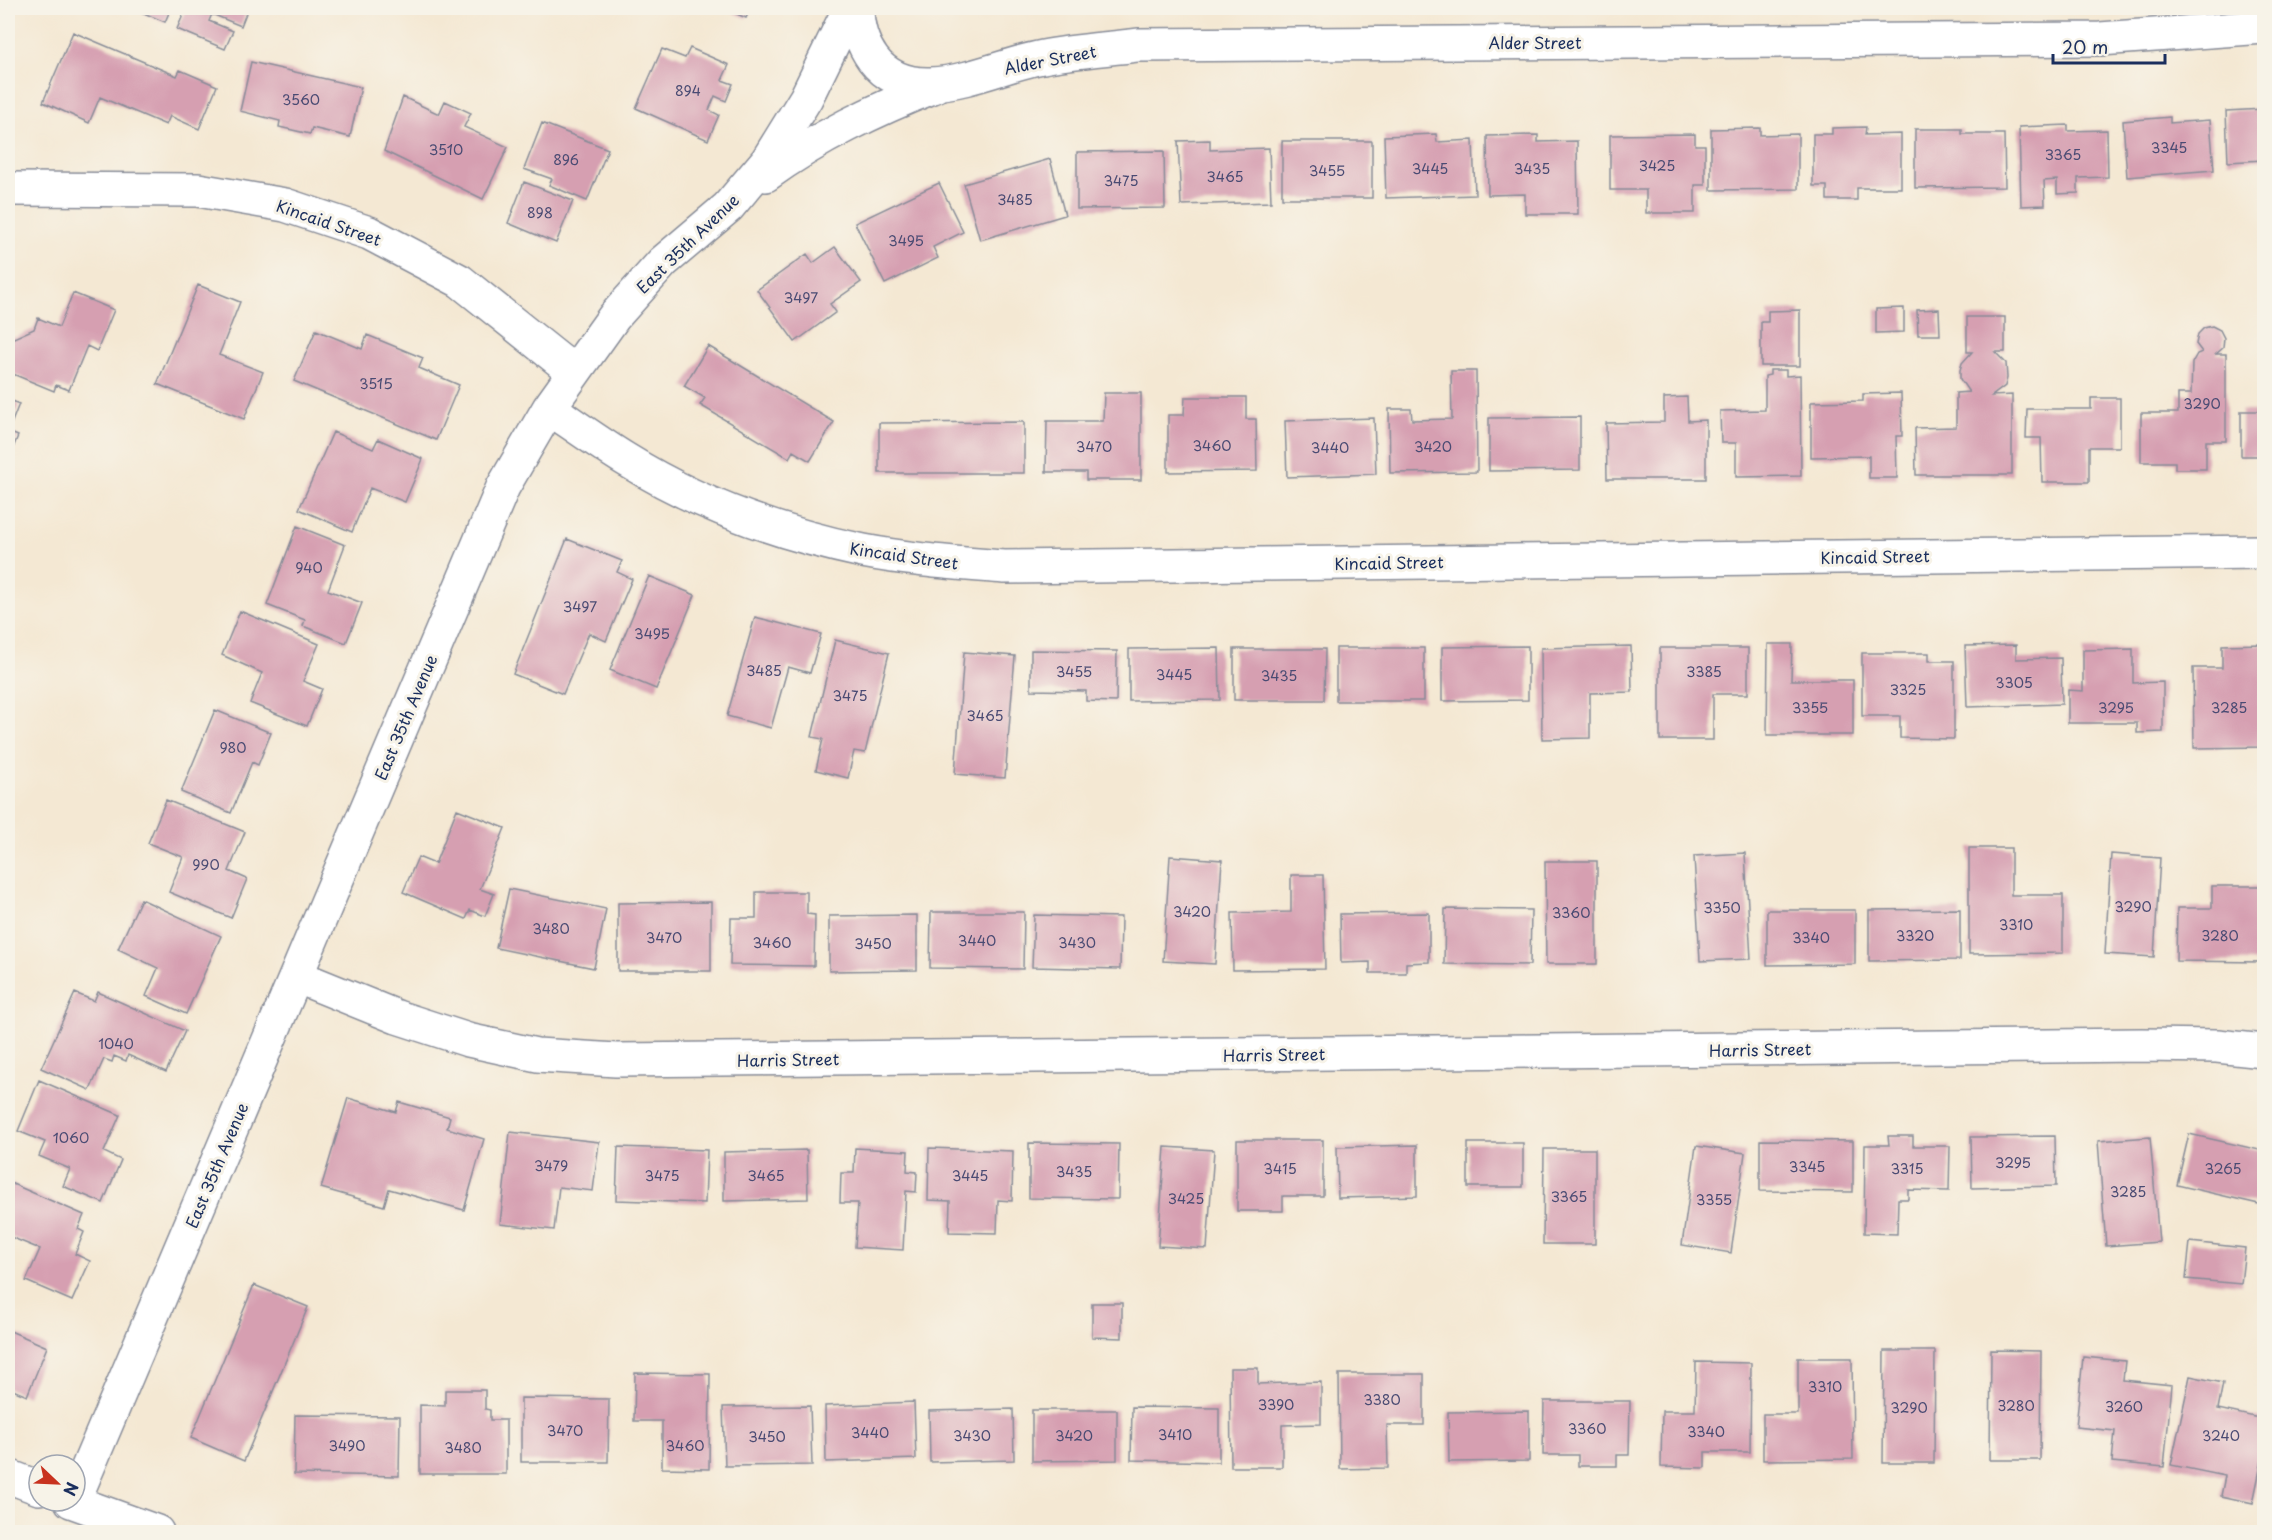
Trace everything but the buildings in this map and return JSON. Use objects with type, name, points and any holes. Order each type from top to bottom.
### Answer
[{"type":"street","name":"East 35th Avenue","points":[[87,1467],[504,487],[549,408],[614,316],[663,262],[728,207],[767,161],[790,127],[850,8]]},
{"type":"street","name":"Alder Street","points":[[857,8],[860,36],[870,55],[882,70],[908,82],[936,85],[1042,57],[1138,45],[2100,39],[2265,27]]},
{"type":"street","points":[[728,207],[796,153],[879,110],[936,85]]},
{"type":"street","name":"Kincaid Street","points":[[8,189],[198,190],[285,205],[369,232],[460,281],[574,372]]},
{"type":"street","name":"Kincaid Street","points":[[549,408],[626,460],[707,501],[789,533],[864,551],[1004,567],[2265,552]]},
{"type":"street","name":"Harris Street","points":[[296,976],[397,1017],[468,1040],[537,1055],[616,1060],[2142,1045],[2217,1046],[2265,1051]]},
{"type":"street","points":[[8,1476],[27,1483]]},
{"type":"street","points":[[87,1506],[157,1533]]}]
